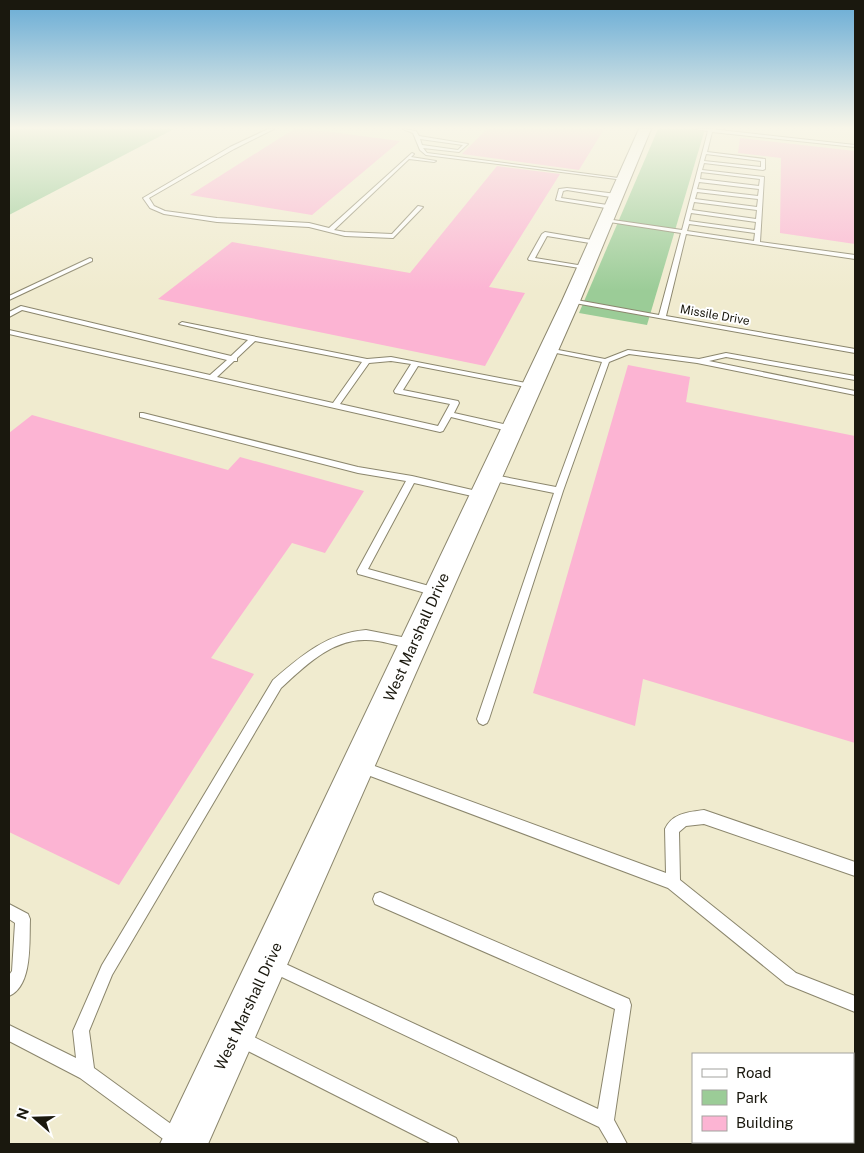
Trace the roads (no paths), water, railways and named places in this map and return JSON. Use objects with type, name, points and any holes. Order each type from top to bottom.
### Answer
[{"type":"main road","name":"West Marshall Drive","points":[[184,1144],[571,301],[623,183]]},
{"type":"lane","points":[[172,183],[146,198],[152,206],[164,212],[217,220],[309,225],[346,234],[393,236],[420,207]]},
{"type":"lane","points":[[330,230],[381,183]]},
{"type":"lane","points":[[662,317],[697,183]]},
{"type":"lane","points":[[720,183],[761,188]]},
{"type":"lane","points":[[758,243],[762,183]]},
{"type":"lane","points":[[567,189],[614,202],[558,199],[561,190],[567,189]]},
{"type":"lane","points":[[696,190],[760,198]]},
{"type":"lane","points":[[694,200],[760,209]]},
{"type":"lane","points":[[690,211],[759,221]]},
{"type":"lane","points":[[606,221],[855,257]]},
{"type":"lane","points":[[688,222],[758,232]]},
{"type":"lane","points":[[545,234],[590,255],[531,259],[545,234]]},
{"type":"lane","points":[[9,298],[90,260]]},
{"type":"lane","name":"Missile Drive","points":[[571,301],[855,351]]},
{"type":"lane","points":[[9,304],[234,359]]},
{"type":"lane","points":[[9,315],[21,308]]},
{"type":"lane","points":[[182,324],[367,361],[391,359],[532,386]]},
{"type":"lane","points":[[9,332],[440,429],[455,403],[398,391],[416,363]]},
{"type":"lane","points":[[212,378],[253,339]]},
{"type":"lane","points":[[548,350],[606,361],[628,352],[697,362],[855,393]]},
{"type":"lane","points":[[697,362],[726,354],[855,378]]},
{"type":"lane","points":[[335,405],[367,361]]},
{"type":"lane","points":[[483,719],[559,491],[606,361]]},
{"type":"lane","points":[[449,414],[512,428]]},
{"type":"lane","points":[[143,416],[358,470],[412,479],[559,491]]},
{"type":"lane","points":[[412,479],[362,571],[437,592]]},
{"type":"lane","points":[[86,1072],[80,1031],[107,970],[277,684],[309,656],[336,640],[366,635],[413,645]]},
{"type":"lane","points":[[358,765],[673,883],[792,979],[855,1004]]},
{"type":"lane","points":[[673,883],[672,829],[683,820],[704,817],[855,869]]},
{"type":"lane","points":[[380,898],[623,1005],[605,1121]]},
{"type":"lane","points":[[9,911],[23,919],[19,974],[9,988]]},
{"type":"lane","points":[[267,963],[605,1121],[618,1144]]},
{"type":"lane","points":[[9,1033],[86,1072],[184,1144]]},
{"type":"lane","points":[[234,1036],[450,1144]]}]
